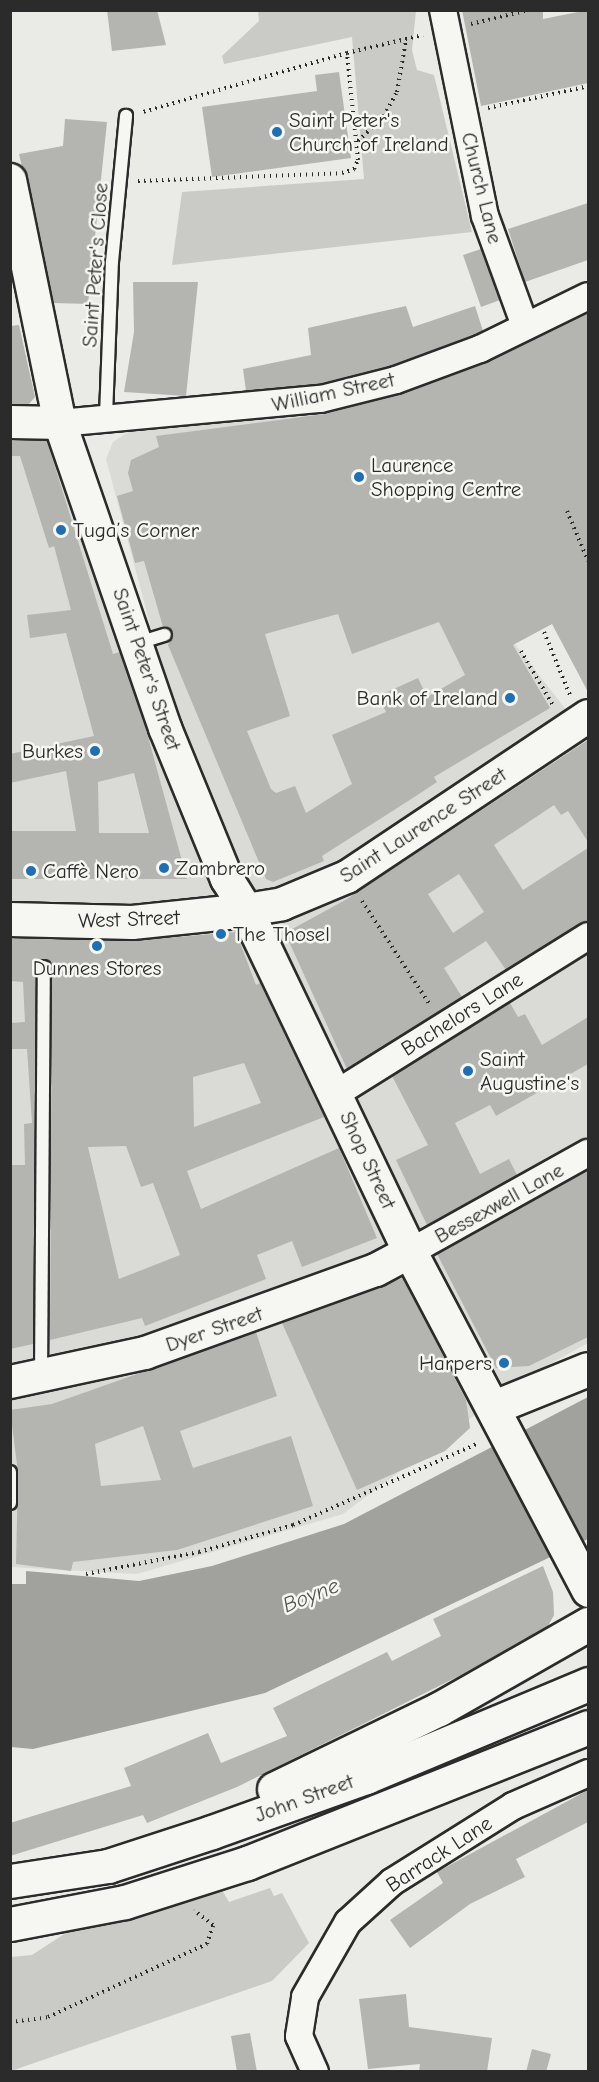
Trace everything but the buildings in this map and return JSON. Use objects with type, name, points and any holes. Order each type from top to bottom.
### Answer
[{"type":"main road","name":"West Street","points":[[10,919],[132,922],[246,910]]},
{"type":"main road","name":"Shop Street","points":[[246,910],[337,1093],[410,1252],[494,1424],[581,1570]]},
{"type":"main road","points":[[494,1424],[588,1369]]},
{"type":"main road","points":[[212,1832],[231,1809],[439,1709],[588,1624]]},
{"type":"main road","name":"John Street","points":[[10,1881],[108,1866],[212,1832],[366,1777],[588,1684]]},
{"type":"main road","name":"John Street","points":[[10,1924],[125,1902],[247,1863],[588,1727]]},
{"type":"street","name":"Church Lane","points":[[444,20],[485,216],[525,326]]},
{"type":"street","name":"Saint Peter's Street","points":[[10,180],[60,423],[151,639],[165,728],[227,879],[246,910]]},
{"type":"street","name":"William Street","points":[[60,423],[106,416],[226,412],[321,399],[396,380],[525,326],[588,296]]},
{"type":"street","points":[[10,422],[60,423]]},
{"type":"street","name":"Saint Laurence Street","points":[[246,910],[282,904],[347,877],[579,722]]},
{"type":"street","name":"Bachelors Lane","points":[[337,1093],[588,936]]},
{"type":"street","name":"Bessexwell Lane","points":[[410,1252],[588,1153]]},
{"type":"street","name":"Dyer Street","points":[[26,1380],[145,1353],[365,1274],[410,1252]]},
{"type":"street","name":"Barrack Lane","points":[[315,2072],[299,2036],[305,1997],[348,1922],[392,1882],[513,1806],[588,1773]]},
{"type":"lane","name":"Saint Peter's Close","points":[[106,416],[126,116]]},
{"type":"lane","points":[[26,1380],[44,967]]},
{"type":"lane","points":[[10,1472],[10,1503]]},
{"type":"path","points":[[126,116],[347,53],[406,40],[444,20],[529,10]]},
{"type":"path","points":[[358,141],[384,116],[393,100],[404,70],[406,40]]},
{"type":"path","points":[[120,180],[161,183],[342,172],[354,169],[358,141],[347,53]]},
{"type":"path","points":[[464,113],[585,87]]},
{"type":"path","points":[[567,511],[588,561]]},
{"type":"path","points":[[544,632],[579,722]]},
{"type":"path","points":[[521,651],[579,722]]},
{"type":"path","points":[[347,877],[444,1026]]},
{"type":"path","points":[[86,1574],[199,1552],[292,1524],[494,1424]]},
{"type":"path","points":[[10,2022],[48,2017],[207,1944],[213,1925],[196,1916],[198,1905]]},
{"type":"shaded area","points":[[258,11],[416,11],[412,50],[417,70],[434,75],[472,232],[172,265],[182,192],[364,179],[352,37],[224,64],[222,56],[259,21]]},
{"type":"shaded area","points":[[588,300],[588,563],[562,513],[511,639],[588,738],[588,1343],[524,1378],[343,1514],[137,1574],[11,1567],[11,435],[56,431],[131,655],[158,654],[106,459],[113,442],[133,429],[309,407]]},
{"type":"shaded area","points":[[270,1888],[274,1896],[282,1893],[309,1943],[272,1981],[11,2071],[11,1957],[32,1955],[75,1927],[222,1890],[229,1902]]},
{"type":"water","name":"Boyne","points":[[588,1397],[588,1539],[265,1693],[33,1749],[11,1747],[10,1584],[26,1584],[26,1571],[139,1581],[212,1566],[344,1524]]},
{"type":"place","name":"Saint Peter's Church of Ireland","points":[[277,132]]},
{"type":"place","name":"Laurence Shopping Centre","points":[[359,477]]},
{"type":"place","name":"Tuga’s Corner","points":[[61,530]]},
{"type":"place","name":"Bank of Ireland","points":[[510,698]]},
{"type":"place","name":"Burkes","points":[[95,751]]},
{"type":"place","name":"Zambrero","points":[[164,868]]},
{"type":"place","name":"Caffè Nero","points":[[31,871]]},
{"type":"place","name":"The Thosel","points":[[221,934]]},
{"type":"place","name":"Dunnes Stores","points":[[97,946]]},
{"type":"place","name":"Saint Augustine's","points":[[468,1071]]},
{"type":"place","name":"Harpers","points":[[504,1363]]}]
